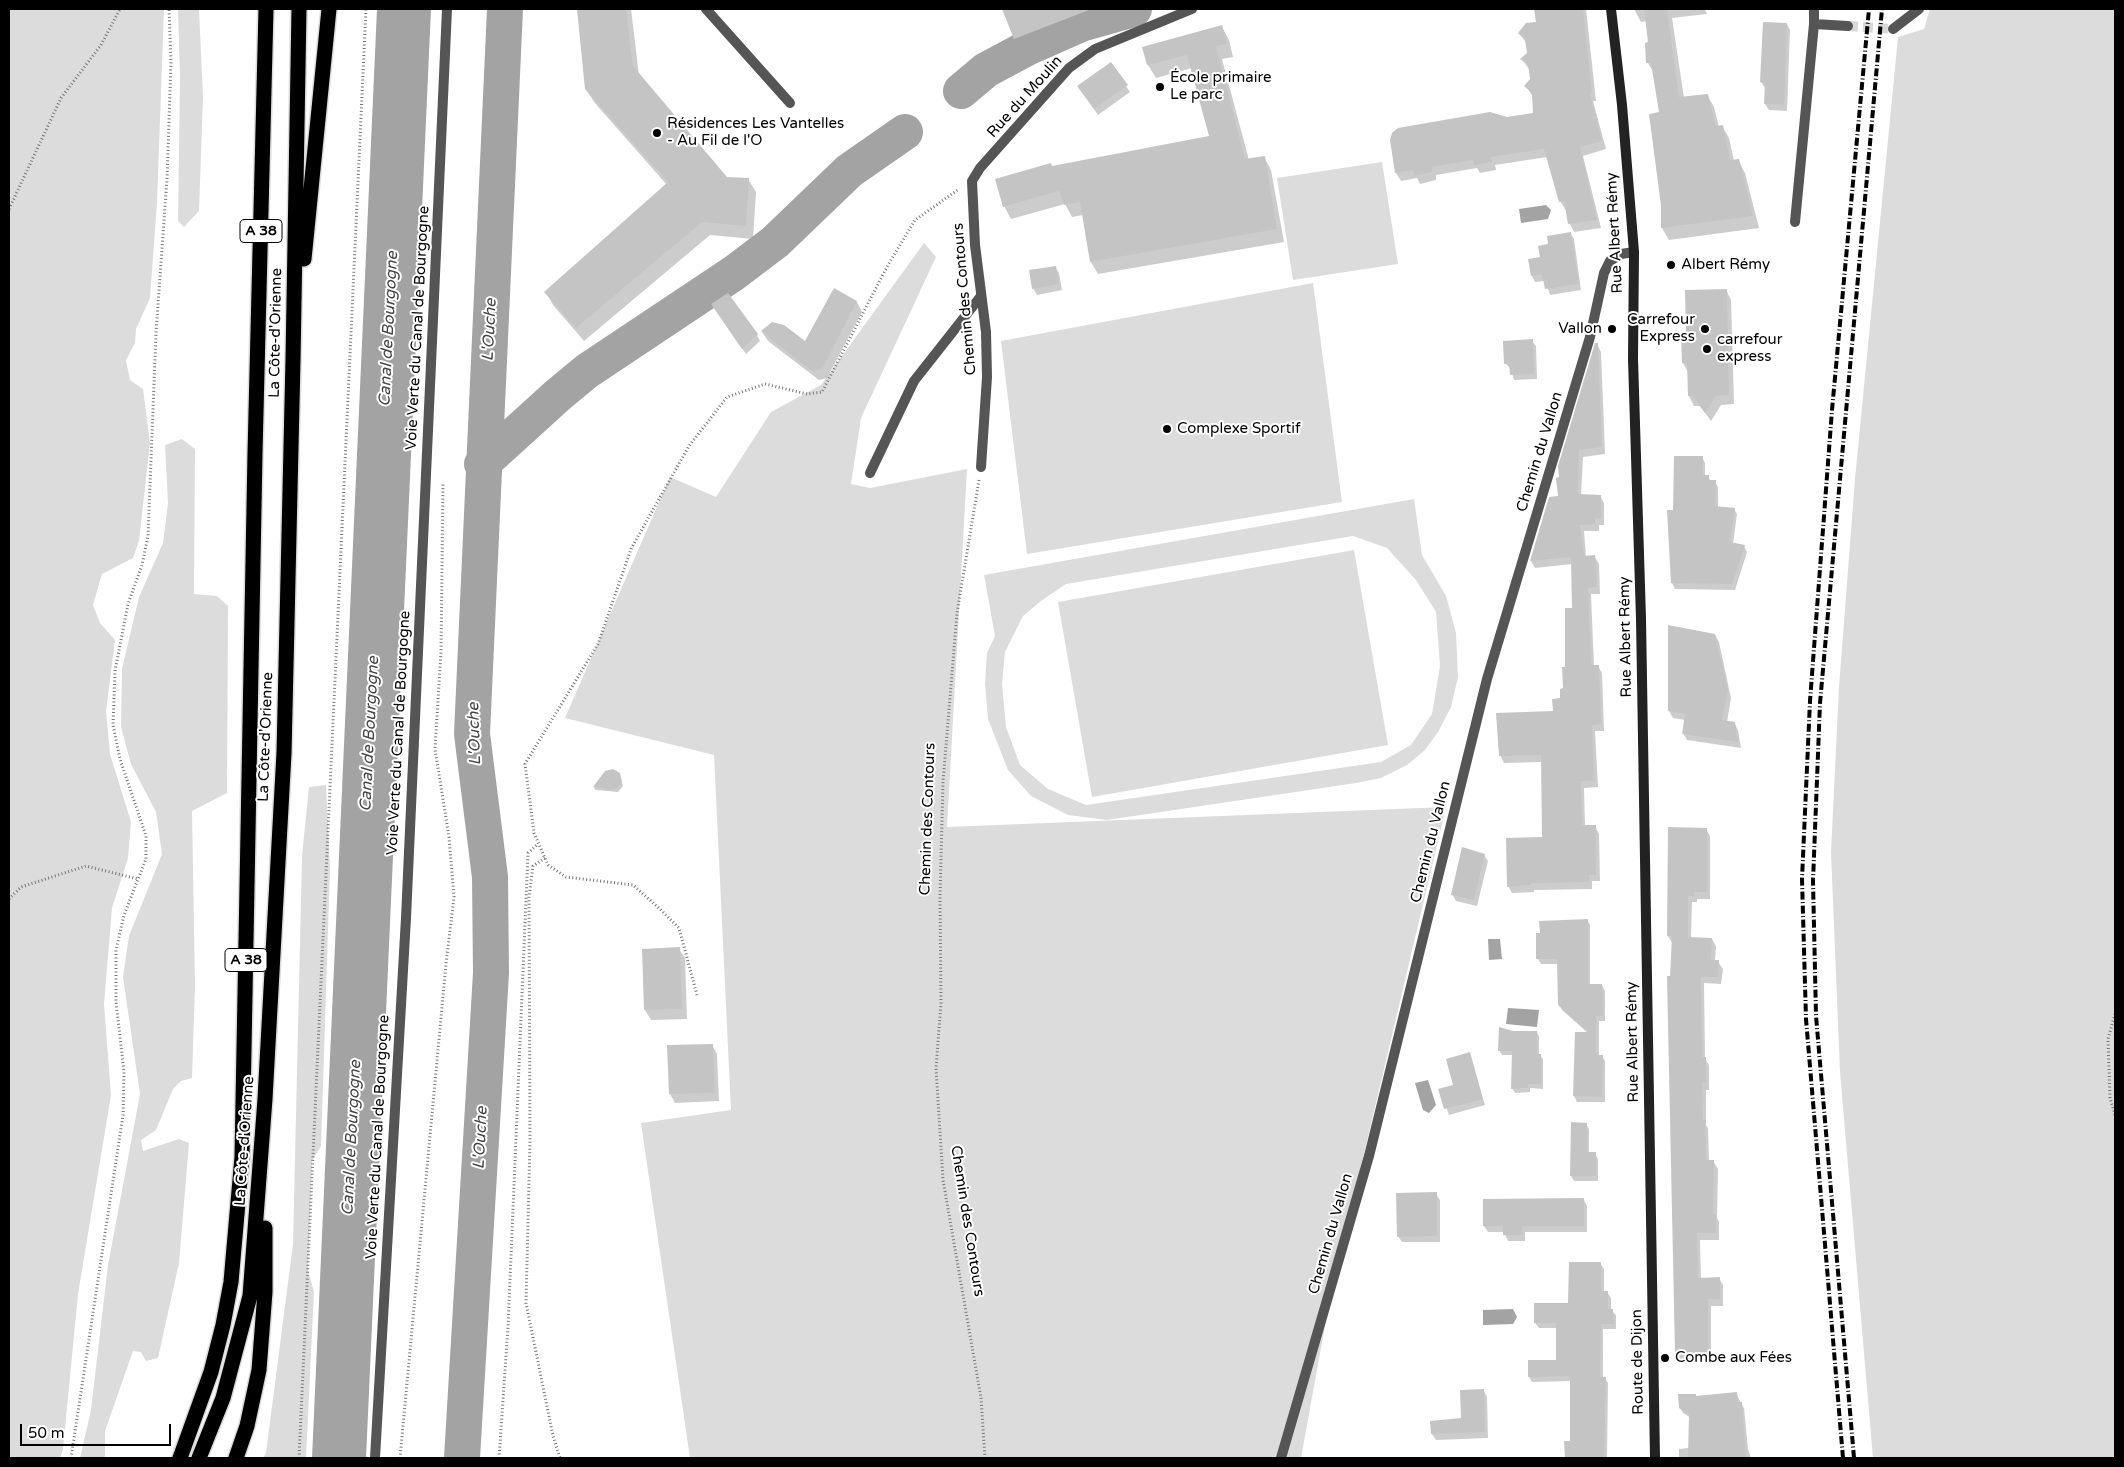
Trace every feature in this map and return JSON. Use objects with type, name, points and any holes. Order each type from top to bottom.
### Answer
[{"type":"highway","name":"La Côte-d'Orienne","points":[[180,1458],[211,1372],[223,1325],[232,1272],[242,1157],[255,463],[266,9]]},
{"type":"highway","name":"La Côte-d'Orienne","points":[[200,1458],[222,1398],[250,1296],[266,1100],[284,753],[293,360],[298,9]]},
{"type":"highway","points":[[293,360],[330,9]]},
{"type":"highway","points":[[236,1458],[255,1395],[263,1334],[266,1100]]},
{"type":"main road","name":"Rue Albert Rémy","points":[[1611,9],[1622,105],[1634,252],[1633,359],[1641,628],[1652,1266]]},
{"type":"main road","name":"Route de Dijon","points":[[1652,1266],[1655,1458]]},
{"type":"street","name":"Voie Verte du Canal de Bourgogne","points":[[375,1458],[407,908],[447,9]]},
{"type":"street","points":[[706,9],[790,103]]},
{"type":"street","name":"Rue du Moulin","points":[[972,181],[980,168],[1069,68],[1095,49],[1192,9]]},
{"type":"street","points":[[1795,222],[1814,9]]},
{"type":"street","points":[[1893,29],[1919,9]]},
{"type":"street","points":[[1814,24],[1848,26]]},
{"type":"street","name":"Chemin des Contours","points":[[972,181],[975,245],[986,332],[987,378],[981,467]]},
{"type":"street","name":"Chemin du Vallon","points":[[1280,1458],[1370,1156],[1487,679],[1590,337],[1604,273],[1610,260],[1621,254],[1634,252]]},
{"type":"street","points":[[870,473],[914,381],[981,296]]},
{"type":"path","points":[[9,209],[62,98],[101,45],[120,9]]},
{"type":"path","points":[[71,1458],[123,1115],[124,1072],[116,1002],[116,950],[124,915],[146,859],[146,836],[120,759],[113,725],[117,661],[128,604],[142,565],[148,536],[154,434],[156,333],[167,179],[171,62],[169,9]]},
{"type":"path","points":[[299,1458],[366,9]]},
{"type":"path","points":[[698,994],[679,928],[660,909],[633,886],[566,877],[548,865],[534,833],[525,764],[598,644],[631,550],[689,446],[727,397],[765,384],[807,394],[822,392],[888,265],[915,220],[972,181]]},
{"type":"path","name":"Chemin des Contours","points":[[981,467],[957,613],[943,782],[940,897],[941,1003],[936,1068],[943,1180],[981,1398],[985,1458]]},
{"type":"path","points":[[400,1458],[446,964],[454,897],[449,836],[435,749],[442,652],[443,479]]},
{"type":"path","points":[[499,1458],[508,1327],[528,852],[538,844]]},
{"type":"path","points":[[545,858],[533,866],[529,897],[530,1141],[526,1303],[553,1436],[560,1458]]},
{"type":"path","points":[[9,899],[21,887],[86,866],[138,879]]},
{"type":"path","points":[[2115,1014],[2108,1039],[2110,1098],[2115,1115]]},
{"type":"shaded area","points":[[9,9],[164,9],[157,203],[150,298],[136,329],[135,343],[126,360],[130,380],[143,389],[150,443],[139,541],[133,558],[102,574],[93,605],[100,623],[115,640],[106,711],[110,754],[131,822],[128,858],[112,908],[104,1004],[111,1095],[78,1294],[63,1449],[60,1458],[9,1458]]},
{"type":"shaded area","points":[[178,9],[199,9],[203,97],[199,211],[184,227],[178,221],[180,77]]},
{"type":"shaded area","points":[[1930,9],[2115,9],[2115,1458],[1873,1458],[1840,1072],[1831,852],[1839,687],[1855,479],[1898,37],[1924,29]]},
{"type":"shaded area","points":[[1382,162],[1398,264],[1293,280],[1277,178]]},
{"type":"shaded area","points":[[924,243],[936,257],[861,418],[851,484],[870,488],[967,469],[947,827],[1446,807],[1331,1293],[1301,1458],[690,1458],[641,1123],[731,1110],[714,755],[565,718],[670,477],[716,497],[771,412],[821,385]]},
{"type":"shaded area","points":[[1313,283],[1342,502],[1027,554],[1001,341]]},
{"type":"shaded area","points":[[182,439],[195,449],[194,594],[217,596],[228,606],[227,793],[192,811],[195,986],[192,1078],[181,1081],[173,1089],[156,1130],[141,1140],[143,1151],[179,1139],[189,1143],[179,1263],[158,1358],[146,1361],[141,1352],[133,1351],[105,1431],[105,1458],[80,1458],[91,1410],[108,1265],[140,1094],[123,977],[129,936],[162,854],[156,812],[131,764],[121,727],[122,669],[139,597],[163,543],[168,503],[165,445]]},
{"type":"shaded area","points":[[1414,499],[1422,555],[1446,596],[1456,633],[1458,677],[1451,707],[1438,732],[1425,750],[1407,765],[1381,778],[1107,820],[1068,815],[1031,796],[1008,770],[988,719],[985,684],[987,653],[995,636],[984,575]],"holes":[[[1353,536],[1387,548],[1416,580],[1436,612],[1440,666],[1432,714],[1411,745],[1381,762],[1086,805],[1048,789],[1020,765],[1006,727],[1002,684],[1005,652],[1023,616],[1066,584]]]},
{"type":"shaded area","points":[[1354,550],[1388,745],[1092,797],[1058,602]]},
{"type":"shaded area","points":[[326,785],[330,869],[321,1146],[312,1161],[308,1270],[314,1292],[306,1458],[263,1458],[266,1453],[293,1244],[302,856],[309,787]]},
{"type":"water","name":"Canal de Bourgogne","points":[[377,9],[431,9],[366,1458],[312,1458]]},
{"type":"water","points":[[1546,205],[1551,210],[1548,219],[1521,223],[1519,209]]},
{"type":"water","points":[[1488,939],[1500,939],[1502,959],[1489,960]]},
{"type":"water","points":[[1508,1008],[1539,1010],[1537,1027],[1506,1024]]},
{"type":"water","points":[[1428,1080],[1436,1105],[1429,1113],[1423,1110],[1415,1083]]},
{"type":"water","points":[[1513,1309],[1517,1317],[1513,1324],[1483,1325],[1483,1310]]},
{"type":"building","name":"Résidences Les Vantelles - Au Fil de l'O","points":[[577,9],[626,9],[633,66],[727,177],[749,178],[746,226],[702,222],[576,328],[544,292],[668,182],[585,89]]},
{"type":"building","points":[[1002,9],[1088,9],[1089,10],[1014,39]]},
{"type":"building","points":[[1534,9],[1583,9],[1592,93],[1590,93],[1602,141],[1580,147],[1597,220],[1568,224],[1564,201],[1559,202],[1544,149],[1491,157],[1492,162],[1474,165],[1473,160],[1432,167],[1432,172],[1414,176],[1413,170],[1395,173],[1390,140],[1392,133],[1398,128],[1490,112],[1507,117],[1533,113],[1532,93],[1524,86],[1530,79],[1528,64],[1520,59],[1527,53],[1525,40],[1518,33],[1526,23],[1536,22]]},
{"type":"building","points":[[1644,9],[1667,9],[1679,97],[1708,94],[1716,126],[1723,125],[1730,160],[1739,159],[1753,216],[1661,228],[1661,206],[1649,114],[1659,112],[1651,63],[1646,63],[1645,43],[1648,42]]},
{"type":"building","points":[[1763,22],[1787,23],[1784,105],[1764,104],[1765,83],[1760,82]]},
{"type":"building","points":[[1222,25],[1227,44],[1216,46],[1245,159],[1265,156],[1277,229],[1090,262],[1080,202],[1064,205],[1059,191],[1003,207],[995,179],[1051,163],[1052,166],[1209,136],[1187,55],[1147,65],[1142,47]]},
{"type":"building","points":[[1111,62],[1128,85],[1094,109],[1077,86]]},
{"type":"building","points":[[1571,232],[1579,284],[1545,289],[1542,274],[1531,276],[1528,259],[1540,257],[1538,246],[1548,244],[1547,236]]},
{"type":"building","points":[[1056,266],[1059,284],[1032,289],[1029,270]]},
{"type":"building","points":[[834,288],[857,301],[822,369],[812,371],[761,331],[772,322],[784,325],[805,341]]},
{"type":"building","name":"carrefour express","points":[[1727,289],[1729,395],[1716,396],[1705,413],[1693,396],[1688,396],[1687,363],[1682,363],[1681,336],[1686,336],[1685,290]]},
{"type":"building","points":[[728,293],[758,334],[742,349],[711,304]]},
{"type":"building","points":[[1533,339],[1534,374],[1510,375],[1509,363],[1504,364],[1503,341]]},
{"type":"building","points":[[1595,343],[1598,343],[1602,447],[1579,450],[1578,494],[1601,495],[1601,518],[1595,518],[1595,524],[1580,525],[1584,556],[1595,555],[1597,587],[1588,588],[1591,665],[1599,665],[1601,724],[1592,725],[1594,781],[1581,781],[1582,825],[1596,825],[1596,875],[1589,875],[1589,882],[1531,883],[1531,885],[1507,887],[1506,838],[1542,837],[1541,755],[1499,756],[1496,713],[1553,711],[1552,699],[1560,698],[1560,689],[1563,688],[1562,667],[1565,667],[1565,608],[1572,608],[1571,557],[1530,561],[1549,497],[1558,496],[1556,478],[1559,477],[1558,466]]},
{"type":"building","points":[[1674,456],[1703,456],[1703,475],[1709,475],[1709,480],[1716,480],[1715,506],[1735,508],[1730,542],[1745,545],[1732,584],[1671,583],[1667,510],[1673,510]]},
{"type":"building","points":[[1668,625],[1715,634],[1728,690],[1722,720],[1735,722],[1738,742],[1682,734],[1685,714],[1668,711]]},
{"type":"building","points":[[613,769],[620,773],[622,782],[616,789],[609,790],[593,787],[605,771]]},
{"type":"building","points":[[1668,827],[1707,828],[1707,892],[1694,892],[1694,896],[1688,896],[1688,937],[1712,938],[1711,960],[1719,960],[1718,977],[1701,977],[1702,1057],[1706,1057],[1706,1083],[1702,1083],[1703,1120],[1705,1120],[1706,1160],[1714,1160],[1713,1214],[1716,1214],[1716,1233],[1697,1233],[1698,1278],[1720,1277],[1720,1299],[1708,1299],[1708,1353],[1675,1353],[1667,976],[1670,976],[1672,936],[1667,936]]},
{"type":"building","points":[[1462,847],[1485,854],[1474,900],[1451,895]]},
{"type":"building","points":[[1588,919],[1588,984],[1602,984],[1603,1016],[1596,1016],[1596,1055],[1603,1055],[1602,1097],[1573,1096],[1575,1032],[1588,1032],[1558,1005],[1557,959],[1536,959],[1536,933],[1540,933],[1539,921]]},
{"type":"building","points":[[680,947],[682,1009],[644,1010],[642,949]]},
{"type":"building","points":[[1499,1027],[1513,1031],[1537,1031],[1537,1054],[1541,1054],[1541,1084],[1528,1084],[1528,1088],[1511,1089],[1512,1051],[1498,1051]]},
{"type":"building","points":[[713,1044],[715,1093],[669,1094],[667,1045]]},
{"type":"building","points":[[1470,1052],[1483,1099],[1444,1109],[1438,1089],[1453,1085],[1446,1059]]},
{"type":"building","points":[[1571,1122],[1587,1123],[1587,1152],[1596,1152],[1596,1176],[1570,1176]]},
{"type":"building","points":[[1437,1192],[1437,1236],[1397,1237],[1396,1193]]},
{"type":"building","points":[[1584,1198],[1584,1226],[1522,1226],[1523,1235],[1503,1235],[1503,1226],[1483,1226],[1483,1199]]},
{"type":"building","points":[[1569,1262],[1601,1262],[1601,1291],[1608,1291],[1608,1309],[1613,1309],[1614,1324],[1601,1324],[1600,1377],[1606,1377],[1604,1458],[1565,1458],[1564,1441],[1570,1441],[1570,1376],[1528,1377],[1528,1360],[1556,1360],[1556,1323],[1534,1323],[1534,1303],[1568,1303]]},
{"type":"building","points":[[1484,1389],[1485,1432],[1431,1434],[1430,1421],[1461,1418],[1460,1390]]},
{"type":"building","points":[[1737,1392],[1738,1402],[1742,1402],[1746,1458],[1688,1458],[1689,1414],[1679,1408],[1678,1394],[1696,1394],[1696,1396]]},
{"type":"waterway","name":"L'Ouche","points":[[462,1458],[491,973],[490,877],[472,734],[505,9]]},
{"type":"waterway","points":[[961,91],[986,70],[1029,47],[1081,24],[1134,9]]},
{"type":"waterway","points":[[482,464],[587,371],[734,273],[775,242],[849,171],[905,132]]},
{"type":"tunnel","points":[[1848,26],[1893,29]]},
{"type":"railway","points":[[1843,1458],[1806,1019],[1802,879],[1810,701],[1832,410],[1869,9]]},
{"type":"railway","points":[[1854,1458],[1816,1016],[1813,881],[1820,703],[1882,9]]},
{"type":"place","name":"École primaire Le parc","points":[[1160,87]]},
{"type":"place","name":"Résidences Les Vantelles - Au Fil de l'O","points":[[657,133]]},
{"type":"place","name":"Albert Rémy","points":[[1671,265]]},
{"type":"place","name":"Vallon","points":[[1612,329]]},
{"type":"place","name":"Carrefour Express","points":[[1705,329]]},
{"type":"place","name":"carrefour express","points":[[1707,349]]},
{"type":"place","name":"Complexe Sportif","points":[[1167,429]]},
{"type":"place","name":"Combe aux Fées","points":[[1665,1358]]}]
